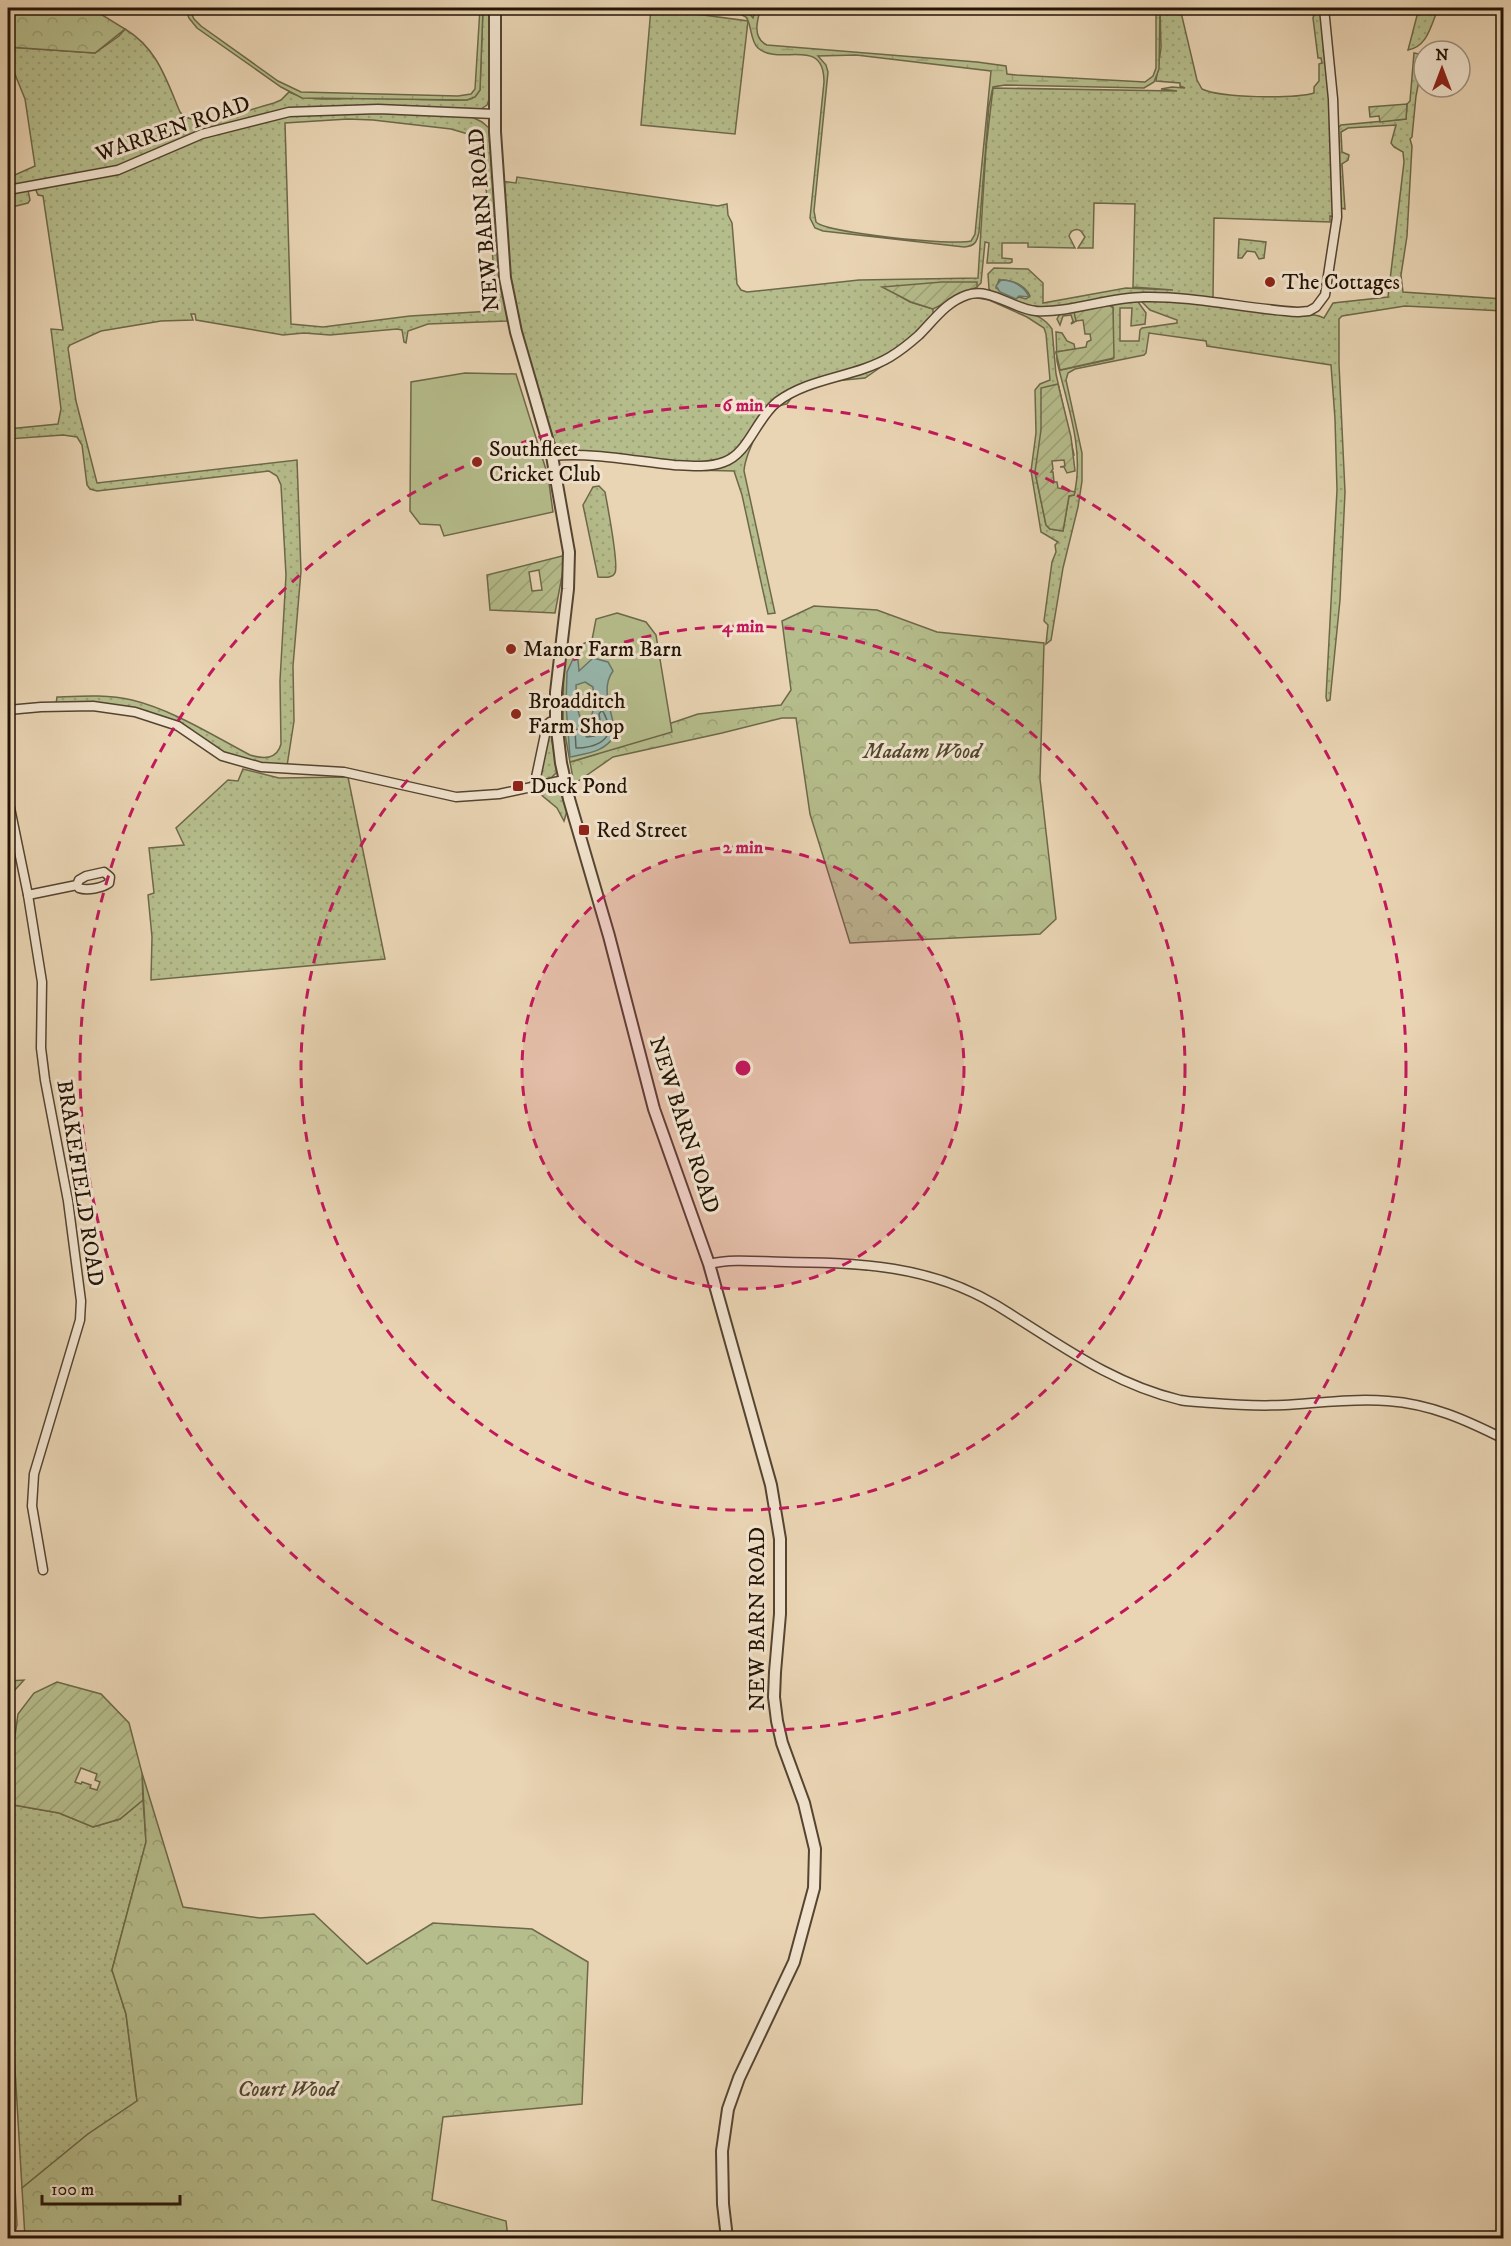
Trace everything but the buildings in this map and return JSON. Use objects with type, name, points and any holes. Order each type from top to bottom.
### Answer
[{"type":"street","name":"NEW BARN ROAD","points":[[495,8],[494,114],[498,197],[508,297],[552,456],[570,558],[557,675],[556,721],[564,780],[609,936],[657,1119],[709,1264],[771,1485],[780,1539],[780,1614],[774,1672],[776,1713],[782,1743],[811,1827],[815,1849],[814,1888],[794,1962],[739,2078],[728,2109],[722,2151],[723,2204],[727,2238]]},
{"type":"street","points":[[552,456],[581,455],[691,466],[713,465],[727,461],[738,454],[765,414],[785,397],[815,382],[875,365],[916,337],[946,307],[971,294],[986,294],[1016,306],[1040,311],[1143,297],[1183,299],[1293,312],[1306,312],[1314,308],[1323,299],[1328,285],[1337,216],[1332,99],[1324,8]]},
{"type":"street","name":"WARREN ROAD","points":[[8,190],[118,170],[202,134],[289,112],[378,109],[494,114]]},
{"type":"street","points":[[8,710],[93,706],[135,712],[178,726],[222,756],[261,767],[344,771],[445,795],[485,796],[564,780]]},
{"type":"street","points":[[534,787],[547,726],[549,722],[556,721]]},
{"type":"street","name":"BRAKEFIELD ROAD","points":[[8,798],[28,895],[42,982],[41,1048],[68,1201],[81,1301],[80,1320],[34,1474],[33,1506],[43,1570]]},
{"type":"street","points":[[28,895],[77,885]]},
{"type":"street","points":[[709,1264],[735,1261],[833,1263],[902,1269],[944,1280],[995,1304],[1086,1362],[1144,1390],[1182,1400],[1234,1405],[1388,1401],[1430,1407],[1465,1419],[1503,1439]]},
{"type":"green space","points":[[8,8],[91,8],[125,29],[95,53],[8,47]]},
{"type":"green space","points":[[185,8],[189,8],[194,19],[201,26],[278,81],[301,92],[458,96],[471,94],[475,89],[480,8],[483,8],[480,90],[475,97],[467,100],[302,98],[281,87],[197,28]]},
{"type":"green space","points":[[483,8],[491,8],[490,97],[487,105],[481,109],[381,106],[246,119],[126,166],[8,189],[8,178],[35,166],[25,99],[8,57],[8,47],[95,53],[125,29],[145,45],[153,55],[165,76],[180,112],[187,118],[198,120],[224,117],[274,103],[289,92],[316,99],[467,100],[475,97],[480,90]]},
{"type":"green space","points":[[651,8],[748,21],[735,134],[641,125]]},
{"type":"green space","points":[[707,8],[745,8],[753,18],[756,8],[761,8],[757,33],[762,42],[767,45],[977,62],[1006,66],[1007,74],[1016,75],[1145,82],[1153,76],[1156,68],[1156,8],[1160,8],[1159,69],[1154,82],[1144,88],[1005,85],[993,87],[989,106],[979,232],[976,241],[971,246],[823,231],[815,228],[810,218],[824,82],[822,68],[817,60],[809,56],[778,55],[758,48],[746,17],[736,12]],"holes":[[[856,55],[991,71],[975,234],[971,241],[941,242],[865,234],[816,222],[814,211],[828,72],[826,65],[818,56]]]},
{"type":"green space","points":[[1160,8],[1180,8],[1197,80],[1202,89],[1257,97],[1314,93],[1314,87],[1319,81],[1319,64],[1322,63],[1321,58],[1318,58],[1313,18],[1316,8],[1322,8],[1328,71],[1335,217],[1330,216],[1330,222],[1214,218],[1213,299],[1172,296],[1050,307],[1025,305],[1005,299],[989,289],[988,274],[994,268],[1028,269],[1043,283],[1043,303],[1126,288],[1173,290],[1133,287],[1135,204],[1094,203],[1093,248],[1078,248],[1085,237],[1081,231],[1076,230],[1069,236],[1075,248],[1028,247],[1028,243],[1002,243],[1002,258],[1012,259],[1012,262],[987,263],[989,243],[985,242],[981,283],[977,287],[940,306],[938,304],[943,301],[942,283],[925,284],[898,295],[910,302],[933,309],[933,315],[915,336],[881,359],[790,392],[738,450],[720,461],[698,464],[556,447],[518,323],[510,284],[501,181],[516,183],[517,177],[718,206],[727,204],[728,215],[732,223],[737,284],[741,290],[747,292],[859,280],[978,278],[986,148],[993,88],[1177,91],[1161,89],[1185,88],[1180,86],[1180,83],[1156,81],[1161,48]],"holes":[[[999,280],[1021,286],[1030,296],[1026,299],[1019,297],[1015,299],[996,288]]]},
{"type":"green space","points":[[1419,8],[1436,14],[1424,39],[1412,39],[1412,49],[1408,50]]},
{"type":"green space","points":[[1457,8],[1503,8],[1503,11],[1477,11]]},
{"type":"green space","points":[[1412,77],[1412,99],[1416,99],[1410,139],[1412,146],[1407,236],[1401,275],[1403,292],[1503,299],[1503,311],[1405,306],[1342,316],[1339,319],[1345,492],[1340,600],[1330,700],[1327,701],[1326,697],[1337,490],[1331,365],[1207,346],[1206,341],[1149,333],[1144,355],[1075,369],[1068,373],[1066,380],[1082,453],[1082,481],[1063,568],[1051,640],[1046,644],[1048,625],[1044,621],[1052,562],[1056,552],[1055,545],[1058,542],[1041,532],[1031,471],[1036,433],[1035,390],[1040,384],[1050,380],[1046,334],[1044,328],[1027,317],[989,300],[972,297],[957,303],[911,346],[865,378],[834,381],[813,387],[792,397],[787,404],[779,406],[772,412],[758,431],[748,453],[744,471],[775,613],[768,614],[742,495],[734,471],[692,470],[720,466],[736,460],[741,456],[770,411],[782,400],[819,383],[871,370],[909,345],[944,311],[960,299],[980,295],[1040,317],[1052,329],[1056,374],[1074,455],[1066,455],[1062,426],[1057,417],[1049,415],[1046,437],[1041,440],[1042,451],[1035,472],[1046,525],[1050,529],[1063,531],[1069,496],[1074,495],[1077,461],[1073,428],[1057,361],[1057,356],[1060,370],[1113,359],[1113,307],[1109,305],[1075,312],[1076,321],[1071,324],[1073,321],[1071,315],[1063,316],[1060,325],[1057,319],[1061,312],[1074,308],[1136,299],[1146,313],[1145,324],[1131,326],[1132,308],[1120,308],[1120,341],[1139,341],[1142,328],[1177,323],[1177,320],[1150,310],[1141,301],[1143,298],[1316,315],[1324,318],[1333,303],[1388,297],[1404,162],[1403,152],[1391,143],[1396,125],[1348,128],[1341,132],[1342,152],[1349,155],[1348,160],[1342,164],[1345,209],[1340,205],[1337,129],[1341,125],[1406,119]]},
{"type":"green space","points":[[1407,104],[1406,119],[1380,122],[1379,116],[1370,117],[1369,107]]},
{"type":"green space","points":[[356,111],[472,117],[489,128],[508,316],[507,321],[428,324],[408,331],[406,343],[402,330],[397,329],[330,335],[304,333],[283,335],[196,320],[195,314],[191,314],[193,320],[161,321],[101,331],[68,348],[76,401],[97,483],[297,460],[301,571],[293,666],[294,721],[287,766],[267,767],[226,755],[136,709],[98,703],[56,704],[57,697],[104,696],[132,700],[162,710],[250,755],[269,757],[276,753],[281,744],[280,681],[286,575],[281,485],[277,476],[269,471],[97,491],[90,489],[87,485],[82,445],[77,437],[63,435],[8,439],[8,429],[58,424],[61,409],[51,329],[63,330],[43,196],[38,195],[35,188],[121,171],[194,139],[291,114]],"holes":[[[348,119],[451,129],[468,134],[479,142],[484,167],[495,281],[495,305],[492,311],[410,316],[323,327],[291,324],[285,123]]]},
{"type":"green space","points":[[28,190],[30,200],[28,203],[8,208],[8,192]]},
{"type":"green space","points":[[1239,239],[1266,242],[1264,258],[1259,259],[1255,252],[1247,251],[1242,258],[1238,258]]},
{"type":"green space","points":[[942,282],[977,282],[977,287],[933,309],[911,302],[882,287]]},
{"type":"green space","points":[[1109,305],[1113,308],[1114,358],[1060,370],[1056,352],[1086,347],[1087,342],[1091,340],[1090,334],[1085,334],[1083,320],[1076,321],[1074,312]]},
{"type":"green space","points":[[1056,332],[1062,333],[1067,341],[1074,344],[1075,349],[1057,352]]},
{"type":"green space","name":"Southfleet Cricket Club","points":[[465,373],[516,374],[548,476],[553,512],[444,536],[440,525],[420,524],[410,511],[411,382]]},
{"type":"green space","points":[[1058,384],[1071,437],[1075,471],[1067,473],[1064,467],[1060,467],[1065,466],[1064,460],[1052,461],[1051,472],[1053,472],[1054,482],[1057,482],[1058,488],[1075,492],[1074,495],[1069,496],[1063,531],[1050,529],[1046,525],[1035,472],[1041,430],[1041,388]]},
{"type":"green space","points":[[599,486],[605,492],[616,568],[612,576],[607,577],[598,577],[583,505],[593,487]]},
{"type":"green space","points":[[566,555],[555,613],[490,610],[487,575]],"holes":[[[539,570],[542,590],[532,591],[529,572]]]},
{"type":"green space","name":"Madam Wood","points":[[814,606],[877,610],[937,632],[1044,643],[1040,779],[1056,919],[1040,934],[850,943],[810,814],[796,718],[782,718],[613,757],[574,784],[570,762],[597,754],[621,740],[698,714],[781,705],[791,690],[782,621]]},
{"type":"green space","points":[[617,613],[646,622],[656,635],[672,732],[570,762],[563,723],[564,652],[592,640],[596,619]]},
{"type":"green space","points":[[550,728],[557,772],[551,778],[540,780]]},
{"type":"green space","points":[[243,769],[279,778],[348,777],[385,959],[151,980],[152,937],[148,895],[154,893],[149,848],[184,845],[176,828],[228,780],[238,781]]},
{"type":"green space","points":[[553,789],[561,794],[567,811],[564,821],[557,808],[539,793]]},
{"type":"green space","points":[[24,1680],[14,1691],[8,1721],[8,1681]]},
{"type":"green space","points":[[57,1682],[101,1694],[129,1723],[142,1773],[143,1800],[120,1819],[93,1827],[59,1813],[8,1804],[8,1787],[18,1714],[34,1693]],"holes":[[[81,1768],[97,1774],[95,1780],[100,1782],[97,1790],[90,1788],[91,1785],[75,1782]]]},
{"type":"green space","name":"Court Wood","points":[[142,1773],[183,1907],[260,1918],[314,1914],[367,1964],[433,1923],[532,1929],[588,1962],[582,2104],[443,2117],[432,2200],[506,2221],[508,2238],[25,2238],[22,2188],[88,2134],[137,2101],[126,2014],[112,1970],[146,1842]]},
{"type":"green space","points":[[143,1800],[146,1842],[112,1970],[126,2014],[137,2101],[88,2134],[22,2188],[8,1951],[8,1804],[59,1813],[93,1827],[120,1819]]},
{"type":"green space","points":[[8,2056],[17,2225],[14,2237],[8,2236]]},
{"type":"water","points":[[1001,280],[1018,285],[1029,297],[1019,296],[1016,299],[1000,292],[996,286]]},
{"type":"water","points":[[593,658],[608,662],[613,671],[609,678],[607,694],[615,735],[601,748],[570,757],[566,705],[567,672],[573,659],[578,660],[579,671]],"holes":[[[585,682],[593,687],[592,714],[596,723],[589,732],[579,715],[576,685]]]},
{"type":"place","name":"The Cottages","points":[[1270,282]]},
{"type":"place","name":"Southfleet Cricket Club","points":[[477,462]]},
{"type":"place","name":"Manor Farm Barn","points":[[511,649]]},
{"type":"place","name":"Broadditch Farm Shop","points":[[516,714]]},
{"type":"place","name":"Duck Pond","points":[[518,786]]},
{"type":"place","name":"Red Street","points":[[584,830]]}]
